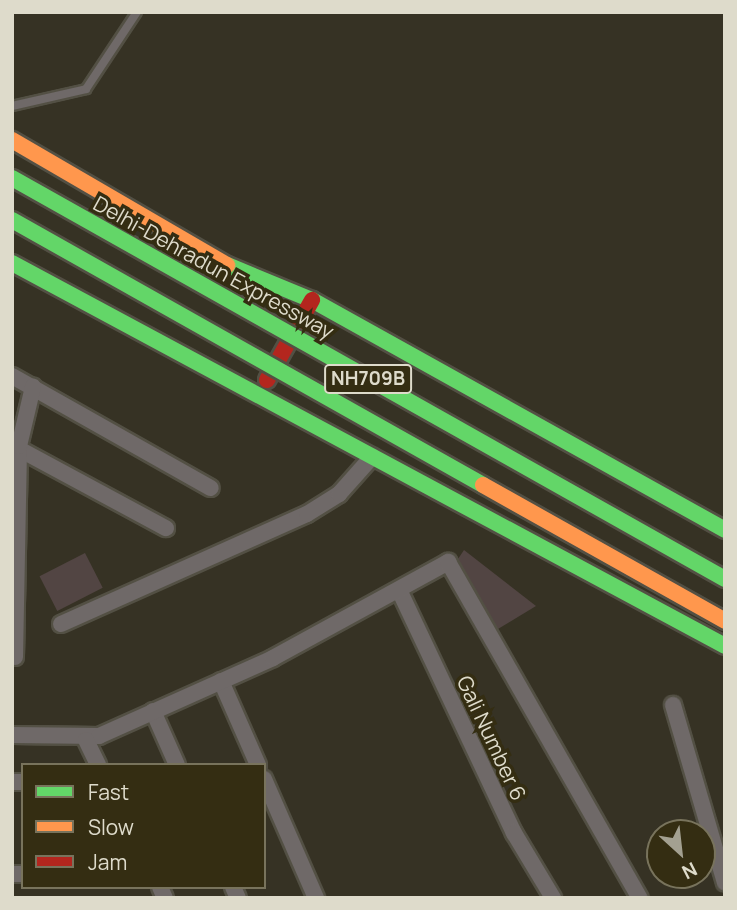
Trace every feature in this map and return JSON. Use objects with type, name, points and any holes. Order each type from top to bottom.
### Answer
[{"type":"main road","points":[[12,140],[203,255],[312,300],[725,530]]},
{"type":"main road","name":"Delhi-Dehradun Expressway","points":[[12,178],[725,579]]},
{"type":"main road","name":"NH709B","points":[[12,220],[725,621]]},
{"type":"main road","points":[[12,263],[725,646]]},
{"type":"main road","points":[[257,396],[312,300]]},
{"type":"street","points":[[12,376],[211,488]]},
{"type":"street","points":[[15,657],[14,580],[19,449],[33,387]]},
{"type":"street","points":[[19,449],[166,528]]},
{"type":"street","points":[[61,624],[307,514],[339,494],[372,457]]},
{"type":"street","points":[[12,735],[86,740],[221,681],[400,592],[450,564],[640,898]]},
{"type":"street","name":"Gali Number 6","points":[[400,592],[514,833],[553,898]]},
{"type":"street","points":[[221,681],[257,763]]},
{"type":"street","points":[[673,705],[725,884]]},
{"type":"street","points":[[153,711],[176,763]]},
{"type":"street","points":[[86,740],[97,763]]},
{"type":"street","points":[[266,784],[316,898]]},
{"type":"lane","points":[[12,106],[86,89],[137,12]]},
{"type":"building","points":[[464,550],[536,606],[498,629],[458,559]]},
{"type":"building","points":[[85,553],[103,588],[57,611],[40,576]]},
{"type":"traffic: fast","points":[[12,178],[725,579]]},
{"type":"traffic: fast","points":[[12,220],[483,485]]},
{"type":"traffic: fast","points":[[12,263],[725,646]]},
{"type":"traffic: fast","points":[[227,265],[312,300],[725,530]]},
{"type":"traffic: slow","points":[[12,140],[227,265]]},
{"type":"traffic: slow","points":[[483,485],[725,621]]},
{"type":"traffic: jam","points":[[267,380],[312,300]]}]
